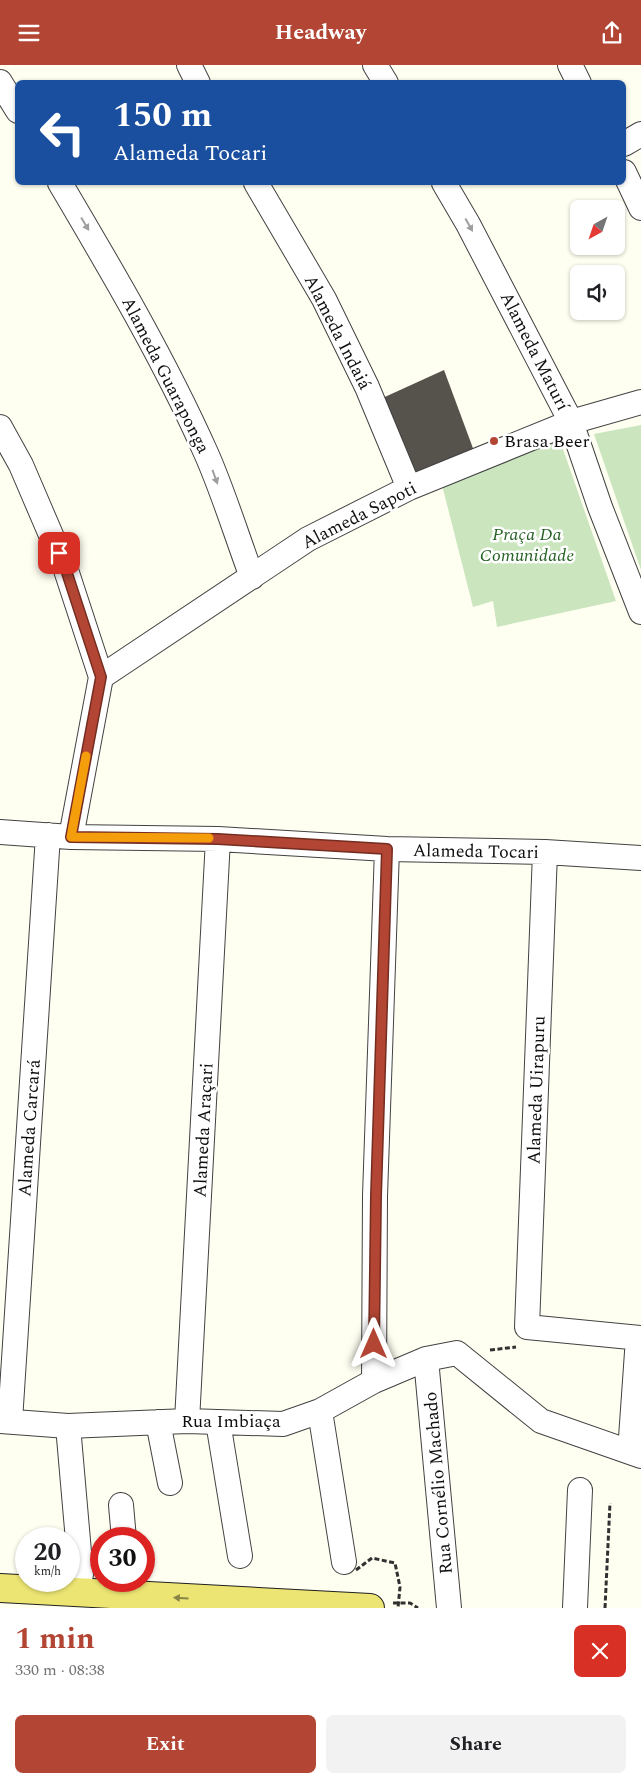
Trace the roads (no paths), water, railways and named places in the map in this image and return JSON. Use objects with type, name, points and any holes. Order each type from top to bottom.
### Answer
[{"type":"main road","points":[[0,1588],[90,1588]]},
{"type":"main road","points":[[155,1590],[370,1608]]},
{"type":"street","points":[[190,65],[197,80]]},
{"type":"street","points":[[375,65],[384,80]]},
{"type":"street","points":[[570,65],[578,80]]},
{"type":"street","points":[[0,82],[15,106]]},
{"type":"street","points":[[626,142],[641,134]]},
{"type":"street","points":[[626,176],[641,208]]},
{"type":"street","name":"Alameda Guaraponga","points":[[61,185],[122,287],[163,364],[207,454],[252,577]]},
{"type":"street","name":"Alameda Indaiá","points":[[257,185],[324,299],[367,387],[409,488]]},
{"type":"street","name":"Alameda Maturí","points":[[445,185],[468,224],[571,422],[600,507],[641,612]]},
{"type":"street","name":"Alameda Sapoti","points":[[101,677],[308,539],[409,488],[571,422],[641,402]]},
{"type":"street","points":[[0,427],[21,465],[66,570],[101,677],[59,836]]},
{"type":"street","name":"Alameda Tocari","points":[[0,832],[59,836],[218,839],[387,849],[546,852],[641,858]]},
{"type":"street","name":"Alameda Carcará","points":[[5,1421],[59,836]]},
{"type":"street","name":"Alameda Araçari","points":[[188,1421],[218,839]]},
{"type":"street","points":[[374,1381],[376,1196],[387,849]]},
{"type":"street","name":"Alameda Uirapuru","points":[[546,852],[527,1327],[639,1338]]},
{"type":"street","points":[[636,1454],[639,1338]]},
{"type":"street","name":"Rua Imbiaça","points":[[5,1421],[68,1426],[158,1421],[283,1424],[320,1411],[374,1381],[426,1359],[457,1353],[541,1421],[636,1454]]},
{"type":"street","name":"Rua Cornélio Machado","points":[[426,1359],[450,1608]]},
{"type":"street","points":[[320,1411],[350,1566]]},
{"type":"street","points":[[158,1421],[170,1483]]},
{"type":"street","points":[[218,1422],[240,1556]]},
{"type":"street","points":[[68,1426],[81,1575]]},
{"type":"street","points":[[575,1608],[580,1490]]},
{"type":"street","points":[[121,1505],[123,1527]]},
{"type":"place","name":"Brasa Beer","points":[[494,441]]},
{"type":"park label","name":"Praça Da Comunidade","points":[[527,544]]}]
